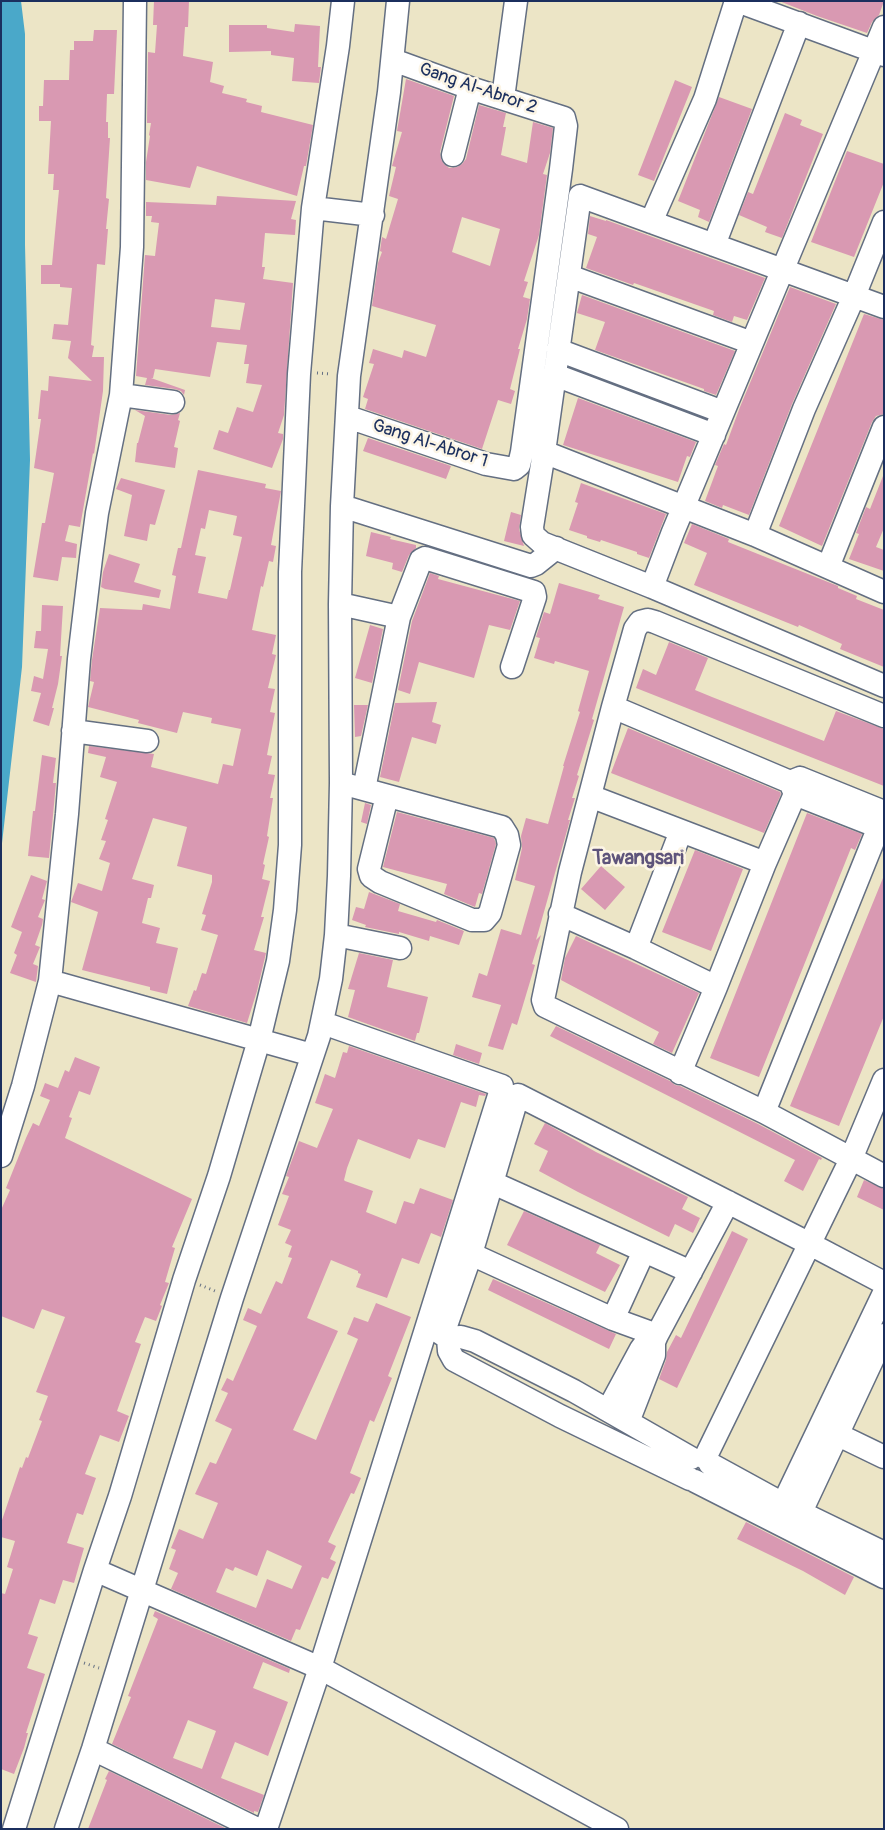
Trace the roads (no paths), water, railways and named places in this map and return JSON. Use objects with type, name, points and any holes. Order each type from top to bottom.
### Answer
[{"type":"street","points":[[1,1156],[23,1086],[50,981],[67,814],[79,658],[94,536],[121,395],[132,247],[135,1]]},
{"type":"street","points":[[66,1829],[93,1750],[138,1588],[232,1298],[308,1054],[323,1022],[336,935],[342,783],[340,604],[342,506],[352,343],[342,211],[338,46],[342,1]]},
{"type":"street","points":[[14,1829],[98,1572],[184,1280],[264,1041],[285,910],[290,845],[292,529],[299,374],[342,211],[393,60],[398,1]]},
{"type":"street","points":[[503,98],[516,1]]},
{"type":"street","points":[[651,222],[705,99],[736,1],[878,53]]},
{"type":"street","points":[[714,245],[799,23]]},
{"type":"street","points":[[652,587],[782,270],[878,53],[884,27]]},
{"type":"street","name":"Gang Al-Abror 2","points":[[393,60],[470,88],[564,118],[566,126],[561,169],[522,452],[519,464],[514,469]]},
{"type":"street","points":[[452,155],[470,88]]},
{"type":"street","points":[[546,557],[542,543],[533,535],[532,527],[580,196],[884,307]]},
{"type":"street","points":[[755,535],[804,409],[854,296],[884,222]]},
{"type":"street","points":[[569,276],[752,343]]},
{"type":"street","points":[[558,350],[724,412]]},
{"type":"street","points":[[555,376],[714,435]]},
{"type":"street","points":[[121,395],[173,402]]},
{"type":"street","name":"Gang Al-Abror 1","points":[[348,417],[486,464],[514,469]]},
{"type":"street","points":[[828,567],[884,427]]},
{"type":"street","points":[[544,452],[755,535],[884,592]]},
{"type":"street","points":[[342,506],[531,566],[546,557],[652,587],[884,686]]},
{"type":"street","points":[[364,789],[399,617],[421,560],[425,558],[534,592],[535,597],[512,667]]},
{"type":"street","points":[[340,604],[399,617]]},
{"type":"street","points":[[884,716],[648,620],[640,622],[635,629],[613,707],[560,914],[542,1000],[545,1006],[764,1112],[884,1176]]},
{"type":"street","points":[[613,707],[882,820],[764,1112]]},
{"type":"street","points":[[73,731],[147,741]]},
{"type":"street","points":[[342,783],[502,827],[507,835],[509,845],[490,913],[484,920],[472,920],[380,882],[371,876],[369,868],[387,796]]},
{"type":"street","points":[[680,1072],[716,987],[795,785]]},
{"type":"street","points":[[590,796],[765,863]]},
{"type":"street","points":[[636,948],[681,831]]},
{"type":"street","points":[[560,914],[716,987]]},
{"type":"street","points":[[336,935],[400,948]]},
{"type":"street","points":[[50,981],[308,1054]]},
{"type":"street","points":[[323,1022],[502,1086],[440,1332],[454,1360],[560,1416],[698,1468],[792,1508],[884,1553]]},
{"type":"street","points":[[698,1468],[851,1159],[884,1080]]},
{"type":"street","points":[[266,1829],[320,1668],[440,1332],[471,1254],[518,1095],[884,1283]]},
{"type":"street","points":[[491,1182],[691,1272]]},
{"type":"street","points":[[628,1422],[654,1354],[656,1338],[728,1202]]},
{"type":"street","points":[[613,1320],[644,1251]]},
{"type":"street","points":[[471,1254],[656,1338]]},
{"type":"street","points":[[869,1363],[884,1293]]},
{"type":"street","points":[[440,1332],[475,1341],[574,1391],[628,1422],[698,1468],[884,1577]]},
{"type":"street","points":[[792,1508],[830,1430],[884,1335]]},
{"type":"street","points":[[608,1410],[641,1349],[656,1338]]},
{"type":"street","points":[[560,1416],[574,1391]]},
{"type":"street","points":[[830,1430],[884,1457]]},
{"type":"street","points":[[98,1572],[320,1668],[617,1829]]},
{"type":"street","points":[[93,1750],[257,1829]]},
{"type":"water","points":[[1,1],[21,1],[25,34],[25,245],[30,460],[22,667],[1,852]]},
{"type":"district","name":"Tawangsari","points":[[638,859]]}]
